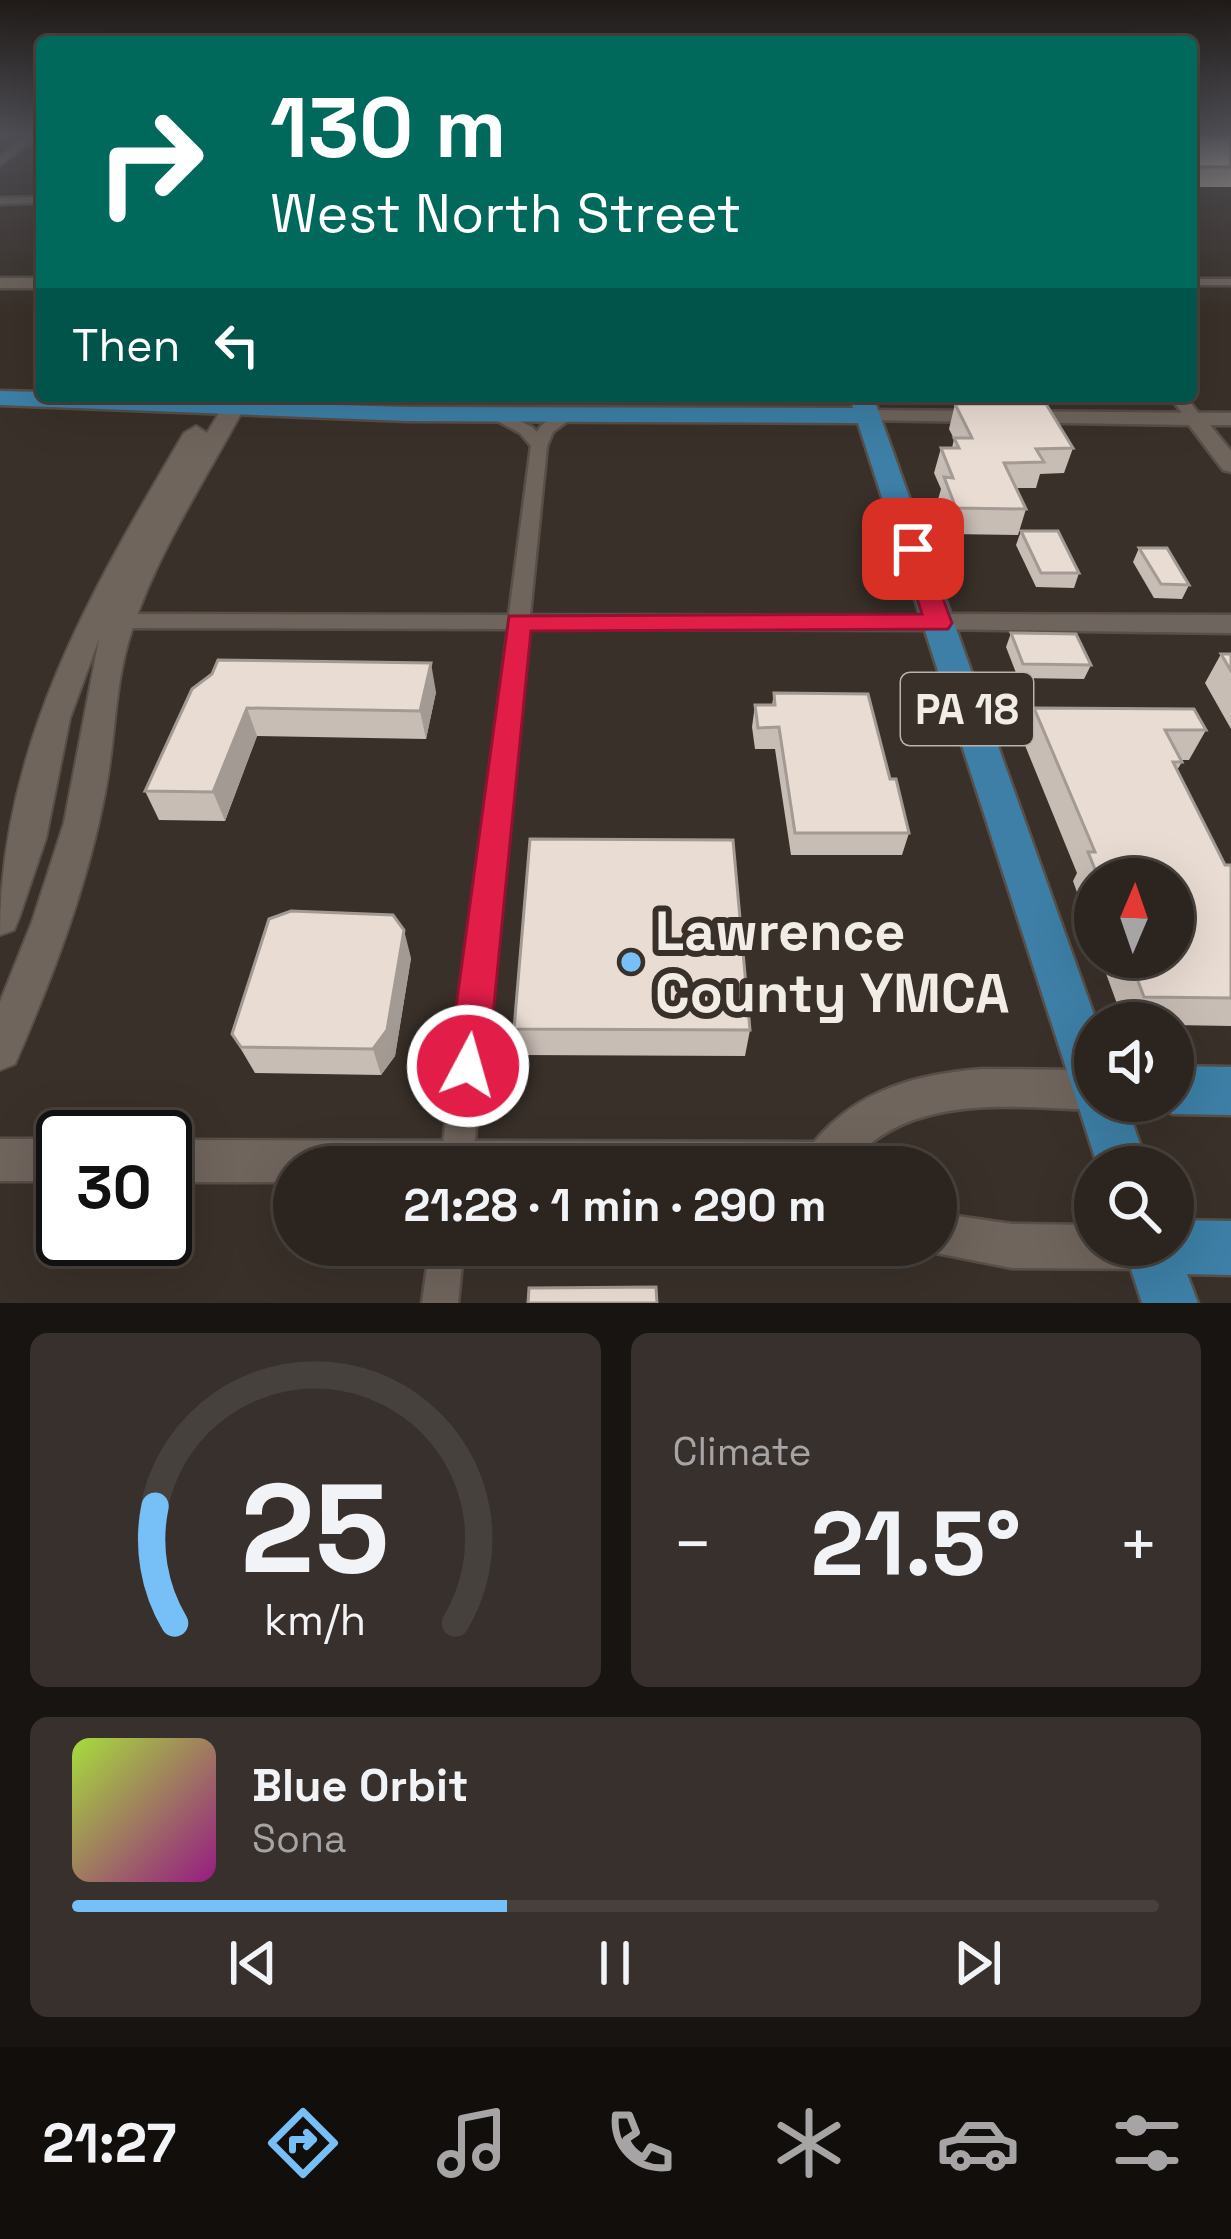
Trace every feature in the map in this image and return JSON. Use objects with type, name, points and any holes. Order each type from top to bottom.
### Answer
[{"type":"main road","points":[[0,381],[36,383]]},
{"type":"main road","points":[[0,398],[36,400]]},
{"type":"main road","points":[[81,402],[286,410],[505,403],[864,404]]},
{"type":"main road","name":"PA 18","points":[[864,404],[1074,1025]]},
{"type":"main road","points":[[0,918],[28,838],[54,718],[224,409]]},
{"type":"main road","points":[[0,1049],[64,886],[90,782],[107,663],[107,621]]},
{"type":"main road","points":[[1194,1090],[1231,1091]]},
{"type":"main road","points":[[1194,1247],[1231,1248]]},
{"type":"main road","points":[[1157,1266],[1170,1303]]},
{"type":"street","points":[[0,201],[36,200]]},
{"type":"street","points":[[1197,282],[1231,282]]},
{"type":"street","points":[[0,283],[36,283]]},
{"type":"street","points":[[1182,402],[1231,465]]},
{"type":"street","points":[[505,403],[539,446]]},
{"type":"street","points":[[459,1146],[539,446],[546,429],[580,403]]},
{"type":"street","points":[[864,404],[1231,419]]},
{"type":"street","points":[[107,621],[1231,624]]},
{"type":"street","points":[[837,1146],[849,1129],[902,1099],[973,1089],[1074,1087]]},
{"type":"street","points":[[0,1160],[36,1160]]},
{"type":"street","points":[[192,1161],[273,1162]]},
{"type":"street","points":[[957,1238],[1012,1246],[1074,1246]]},
{"type":"street","points":[[440,1303],[444,1266]]},
{"type":"building","points":[[955,404],[1046,404],[1073,448],[1036,449],[1044,462],[1004,463],[1026,509],[956,508],[944,477],[953,478],[941,448],[959,448],[954,438],[972,438]]},
{"type":"building","points":[[1021,531],[1058,531],[1079,573],[1041,573]]},
{"type":"building","points":[[1139,548],[1167,548],[1189,585],[1161,584]]},
{"type":"building","points":[[1011,633],[1076,634],[1091,665],[1023,664]]},
{"type":"building","points":[[218,660],[431,663],[420,711],[247,708],[213,792],[145,791],[192,689],[212,674]]},
{"type":"building","points":[[774,693],[868,694],[909,833],[795,833],[779,727],[758,728],[755,705],[775,705]]},
{"type":"building","points":[[1034,708],[1194,709],[1206,730],[1165,730],[1182,762],[1173,762],[1225,865],[1231,865],[1231,998],[1144,997],[1137,978],[1194,978],[1194,858],[1090,858],[1088,852],[1095,852]]},
{"type":"building","name":"Lawrence County YMCA","points":[[530,839],[733,840],[750,1030],[514,1029]]},
{"type":"building","points":[[291,911],[393,915],[404,930],[387,1030],[373,1049],[241,1047],[232,1034],[269,919]]},
{"type":"building","points":[[656,1287],[657,1303],[528,1303],[529,1288]]},
{"type":"place","name":"Lawrence County YMCA","points":[[631,962]]},
{"type":"route","points":[[468,1066],[519,622],[938,623],[913,549]]}]
